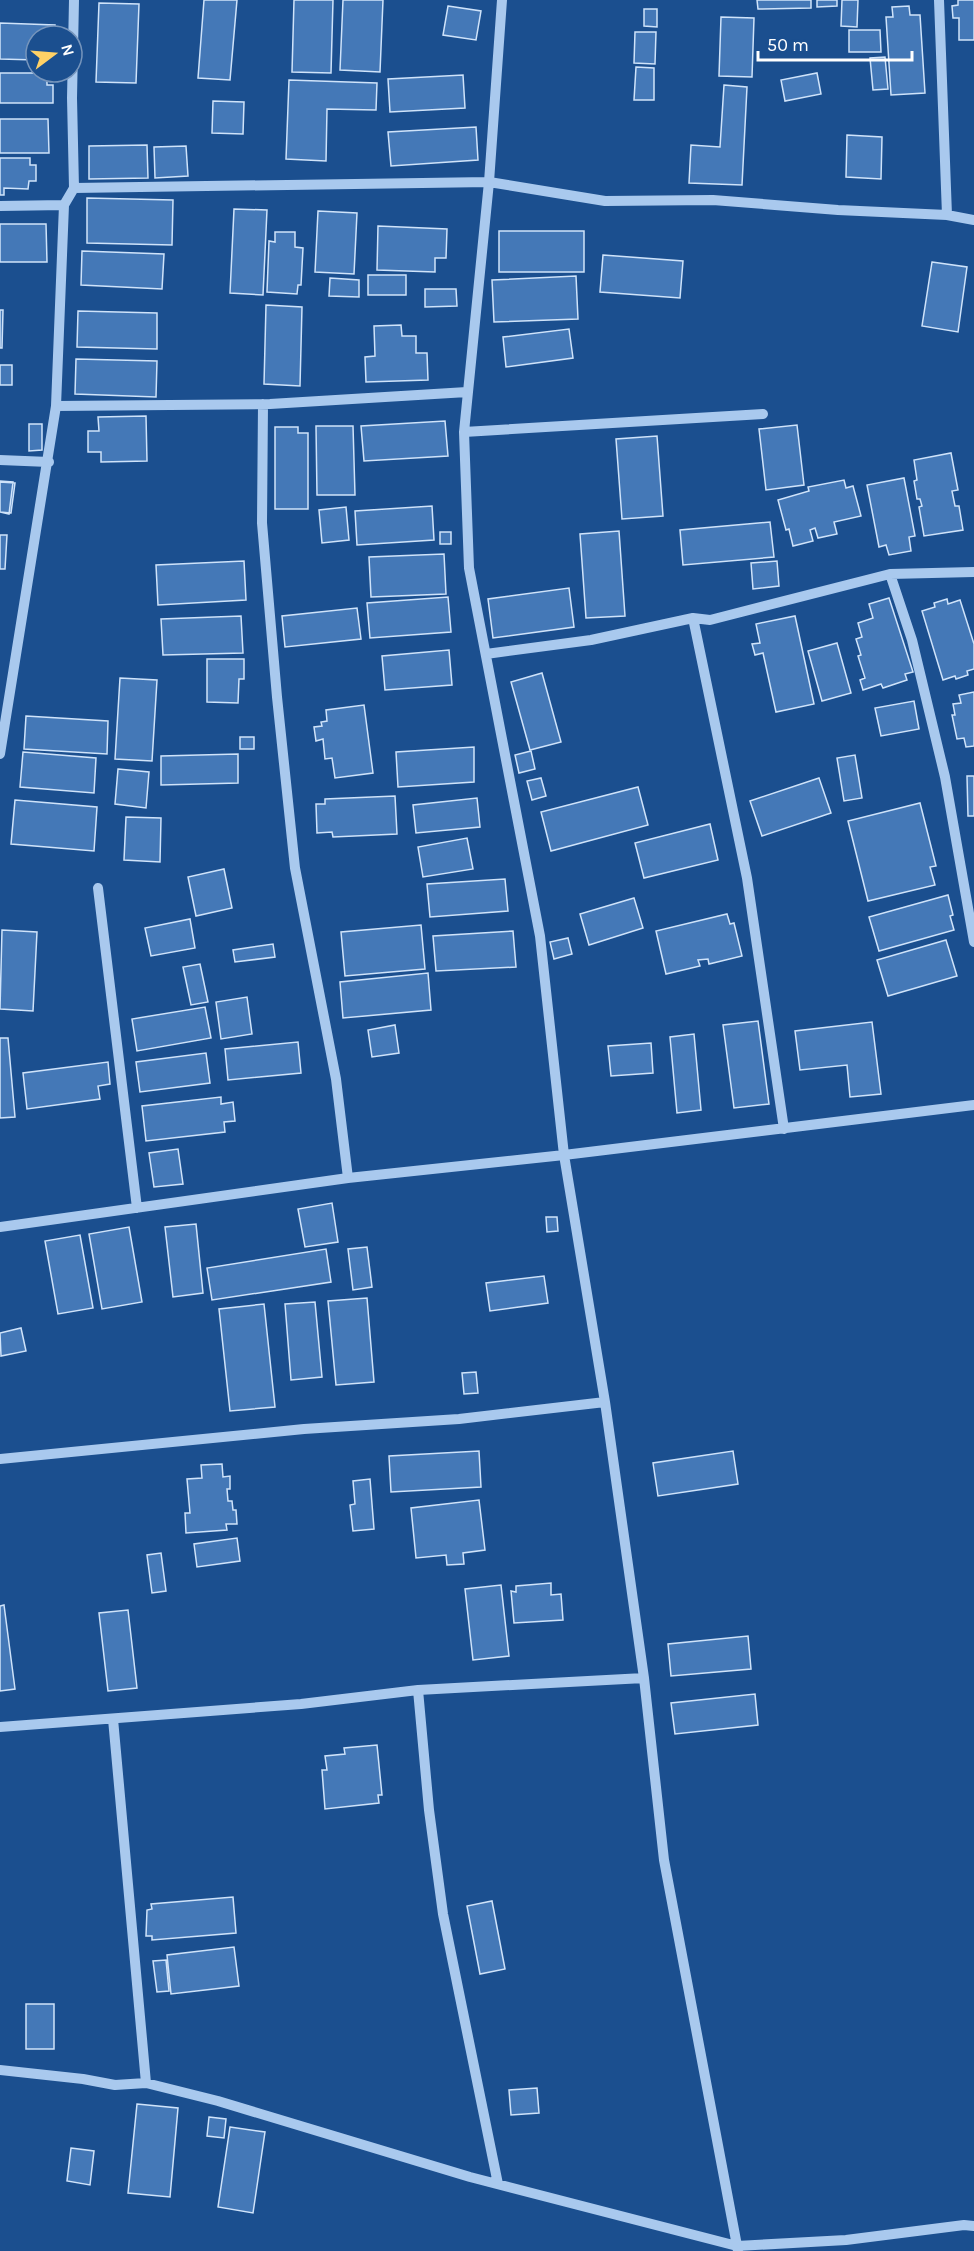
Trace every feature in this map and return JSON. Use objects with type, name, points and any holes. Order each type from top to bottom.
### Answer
[{"type":"street","points":[[0,754],[6,686],[49,462],[56,406],[64,205],[74,188],[72,98],[74,0]]},
{"type":"street","points":[[502,0],[489,182],[464,432],[469,568],[540,936],[564,1155],[605,1402],[644,1678],[664,1860],[738,2249]]},
{"type":"street","points":[[939,0],[947,215]]},
{"type":"street","points":[[74,188],[489,182],[605,201],[713,200],[838,210],[947,215],[974,220]]},
{"type":"street","points":[[0,206],[64,205]]},
{"type":"street","points":[[56,406],[263,404],[467,392]]},
{"type":"street","points":[[263,404],[262,523],[295,868],[336,1078],[348,1178]]},
{"type":"street","points":[[464,432],[764,414]]},
{"type":"street","points":[[0,460],[49,462]]},
{"type":"street","points":[[486,654],[591,640],[693,618],[710,620],[890,573],[974,572]]},
{"type":"street","points":[[890,573],[912,640],[945,777],[974,942]]},
{"type":"street","points":[[693,618],[747,879],[784,1129]]},
{"type":"street","points":[[98,888],[136,1208]]},
{"type":"street","points":[[0,1227],[348,1178],[564,1155],[974,1105]]},
{"type":"street","points":[[0,1459],[304,1429],[459,1419],[605,1402]]},
{"type":"street","points":[[0,1727],[301,1704],[418,1690],[644,1678]]},
{"type":"street","points":[[418,1690],[429,1810],[443,1914],[498,2184]]},
{"type":"street","points":[[112,1719],[146,2083]]},
{"type":"street","points":[[0,2070],[83,2079],[115,2085],[146,2083],[218,2101],[498,2184],[738,2249],[846,2240],[964,2225],[974,2226]]},
{"type":"building","points":[[204,0],[237,0],[230,80],[198,78]]},
{"type":"building","points":[[294,0],[333,0],[331,73],[292,72]]},
{"type":"building","points":[[343,0],[383,0],[380,72],[340,70]]},
{"type":"building","points":[[757,0],[811,0],[811,8],[758,9]]},
{"type":"building","points":[[817,0],[837,0],[837,6],[817,7]]},
{"type":"building","points":[[842,0],[858,0],[857,27],[841,26]]},
{"type":"building","points":[[958,0],[974,0],[974,40],[959,40],[959,18],[953,18],[952,6],[958,5]]},
{"type":"building","points":[[99,3],[139,4],[136,83],[96,82]]},
{"type":"building","points":[[448,6],[481,11],[476,40],[443,35]]},
{"type":"building","points":[[909,6],[910,15],[920,15],[925,93],[891,95],[886,17],[893,17],[892,7]]},
{"type":"building","points":[[644,9],[657,9],[657,27],[644,26]]},
{"type":"building","points":[[721,17],[754,18],[752,77],[719,76]]},
{"type":"building","points":[[0,23],[28,24],[24,24],[24,60],[0,59]]},
{"type":"building","points":[[849,30],[880,30],[881,52],[849,52]]},
{"type":"building","points":[[635,32],[656,32],[655,64],[634,63]]},
{"type":"building","points":[[885,57],[888,89],[873,90],[870,58]]},
{"type":"building","points":[[636,67],[654,68],[654,100],[634,100]]},
{"type":"building","points":[[0,73],[24,73],[24,84],[53,85],[53,103],[0,103]]},
{"type":"building","points":[[817,73],[821,94],[785,101],[781,80]]},
{"type":"building","points":[[463,75],[465,108],[390,112],[388,79]]},
{"type":"building","points":[[289,80],[377,83],[376,110],[327,109],[326,161],[286,159]]},
{"type":"building","points":[[724,85],[747,87],[742,185],[689,183],[691,145],[720,147]]},
{"type":"building","points":[[213,101],[244,102],[243,134],[212,133]]},
{"type":"building","points":[[0,119],[48,119],[49,153],[0,153]]},
{"type":"building","points":[[476,127],[478,160],[391,166],[388,132]]},
{"type":"building","points":[[847,135],[882,137],[881,179],[846,177]]},
{"type":"building","points":[[147,145],[148,178],[89,179],[89,146]]},
{"type":"building","points":[[186,146],[188,176],[155,178],[154,147]]},
{"type":"building","points":[[0,158],[30,158],[30,165],[36,165],[36,181],[29,181],[28,189],[4,188],[4,195],[0,195]]},
{"type":"building","points":[[87,198],[173,200],[172,245],[87,243]]},
{"type":"building","points":[[234,209],[267,210],[263,295],[230,293]]},
{"type":"building","points":[[318,211],[357,213],[354,274],[315,272]]},
{"type":"building","points":[[0,224],[46,224],[47,262],[0,262]]},
{"type":"building","points":[[378,226],[447,229],[446,258],[435,258],[435,272],[377,270]]},
{"type":"building","points":[[499,231],[584,231],[584,272],[499,272]]},
{"type":"building","points":[[275,232],[295,232],[295,247],[303,248],[301,285],[298,285],[297,294],[267,292],[269,241],[275,242]]},
{"type":"building","points":[[82,251],[164,254],[162,289],[81,285]]},
{"type":"building","points":[[603,255],[683,261],[680,298],[600,292]]},
{"type":"building","points":[[932,262],[967,267],[958,332],[922,326]]},
{"type":"building","points":[[368,275],[406,275],[406,295],[368,295]]},
{"type":"building","points":[[576,276],[578,319],[494,322],[492,280]]},
{"type":"building","points":[[330,278],[359,280],[359,297],[329,296]]},
{"type":"building","points":[[425,289],[456,289],[457,306],[425,307]]},
{"type":"building","points":[[266,305],[302,307],[300,386],[264,384]]},
{"type":"building","points":[[0,310],[3,310],[2,348],[0,348]]},
{"type":"building","points":[[78,311],[157,313],[157,349],[77,347]]},
{"type":"building","points":[[401,325],[402,336],[416,336],[416,353],[427,353],[428,380],[366,382],[365,357],[375,356],[374,326]]},
{"type":"building","points":[[569,329],[573,358],[506,367],[503,337]]},
{"type":"building","points":[[76,359],[157,361],[156,397],[75,394]]},
{"type":"building","points":[[0,365],[12,365],[12,385],[0,385]]},
{"type":"building","points":[[146,416],[147,461],[101,462],[101,452],[88,452],[88,431],[99,431],[98,417]]},
{"type":"building","points":[[445,421],[448,456],[364,461],[361,426]]},
{"type":"building","points":[[29,424],[42,424],[42,450],[29,451]]},
{"type":"building","points":[[797,425],[804,485],[766,490],[759,429]]},
{"type":"building","points":[[316,426],[353,426],[355,495],[317,495]]},
{"type":"building","points":[[275,427],[298,427],[298,433],[308,433],[308,509],[275,509]]},
{"type":"building","points":[[657,436],[663,516],[622,519],[616,439]]},
{"type":"building","points":[[951,453],[958,490],[952,491],[955,506],[959,506],[963,530],[924,536],[919,507],[922,506],[920,499],[917,499],[914,481],[917,480],[914,460]]},
{"type":"building","points":[[904,478],[915,536],[909,537],[911,551],[889,555],[886,545],[879,547],[867,485]]},
{"type":"building","points":[[844,480],[846,488],[853,486],[861,516],[834,522],[837,534],[818,538],[815,528],[810,530],[813,541],[793,546],[778,500],[809,491],[808,487]]},
{"type":"building","points":[[0,481],[13,482],[9,514],[0,512]]},
{"type":"building","points":[[0,482],[15,483],[11,513],[0,512]]},
{"type":"building","points":[[432,506],[434,540],[357,545],[355,511]]},
{"type":"building","points":[[346,507],[349,540],[322,543],[319,510]]},
{"type":"building","points":[[770,522],[774,557],[683,565],[680,530]]},
{"type":"building","points":[[619,531],[625,616],[586,618],[580,534]]},
{"type":"building","points":[[440,532],[451,532],[451,544],[440,544]]},
{"type":"building","points":[[0,535],[7,535],[5,569],[0,569]]},
{"type":"building","points":[[444,554],[446,594],[371,597],[369,557]]},
{"type":"building","points":[[244,561],[246,600],[158,605],[156,565]]},
{"type":"building","points":[[777,561],[779,586],[753,589],[751,563]]},
{"type":"building","points":[[569,588],[574,627],[493,638],[488,599]]},
{"type":"building","points":[[448,597],[451,632],[370,638],[367,603]]},
{"type":"building","points":[[889,598],[913,672],[905,674],[907,680],[883,688],[881,684],[863,690],[860,680],[865,678],[858,656],[861,655],[856,639],[862,637],[858,623],[873,618],[869,604]]},
{"type":"building","points":[[947,599],[948,604],[960,600],[974,644],[974,669],[967,671],[968,675],[943,680],[922,611],[935,607],[934,603]]},
{"type":"building","points":[[357,608],[361,639],[285,647],[282,616]]},
{"type":"building","points":[[241,616],[243,653],[163,655],[161,619]]},
{"type":"building","points":[[795,616],[814,704],[776,712],[763,653],[755,655],[752,644],[760,643],[756,624]]},
{"type":"building","points":[[837,643],[851,693],[822,701],[808,651]]},
{"type":"building","points":[[449,650],[452,685],[385,690],[382,656]]},
{"type":"building","points":[[207,659],[244,659],[244,679],[239,679],[238,703],[207,702]]},
{"type":"building","points":[[542,673],[561,742],[530,750],[511,682]]},
{"type":"building","points":[[120,678],[157,680],[152,761],[115,759]]},
{"type":"building","points":[[974,692],[974,746],[966,747],[964,738],[957,739],[952,715],[955,715],[953,704],[961,703],[959,695]]},
{"type":"building","points":[[914,701],[919,729],[881,736],[875,708]]},
{"type":"building","points":[[364,705],[373,773],[335,778],[332,758],[325,759],[323,739],[316,741],[314,727],[322,726],[321,722],[327,721],[326,710]]},
{"type":"building","points":[[26,716],[108,721],[107,754],[24,749]]},
{"type":"building","points":[[240,737],[254,737],[254,749],[240,749]]},
{"type":"building","points":[[474,747],[474,782],[398,787],[396,752]]},
{"type":"building","points":[[531,751],[535,769],[519,773],[515,755]]},
{"type":"building","points":[[23,752],[96,758],[94,793],[20,787]]},
{"type":"building","points":[[238,754],[238,783],[161,785],[161,756]]},
{"type":"building","points":[[855,755],[862,798],[844,801],[837,758]]},
{"type":"building","points":[[118,769],[149,772],[146,808],[115,804]]},
{"type":"building","points":[[967,776],[974,776],[974,816],[968,816]]},
{"type":"building","points":[[541,778],[546,796],[532,800],[527,781]]},
{"type":"building","points":[[819,778],[831,813],[762,836],[750,801]]},
{"type":"building","points":[[638,787],[648,825],[551,851],[541,812]]},
{"type":"building","points":[[395,796],[397,834],[333,837],[332,832],[317,833],[316,804],[325,804],[325,799]]},
{"type":"building","points":[[477,798],[480,827],[416,833],[413,805]]},
{"type":"building","points":[[15,800],[97,807],[94,851],[11,844]]},
{"type":"building","points":[[920,803],[936,866],[930,867],[935,885],[868,901],[848,821]]},
{"type":"building","points":[[126,817],[161,818],[160,862],[124,860]]},
{"type":"building","points":[[710,824],[718,860],[644,878],[635,843]]},
{"type":"building","points":[[467,838],[473,869],[423,877],[418,847]]},
{"type":"building","points":[[224,869],[232,908],[196,916],[188,877]]},
{"type":"building","points":[[505,879],[508,911],[430,917],[427,884]]},
{"type":"building","points":[[948,895],[954,930],[879,951],[869,917]]},
{"type":"building","points":[[634,898],[643,928],[589,945],[580,914]]},
{"type":"building","points":[[727,914],[730,924],[734,923],[742,956],[709,964],[708,959],[698,960],[700,966],[666,974],[656,931]]},
{"type":"building","points":[[190,919],[195,948],[151,956],[145,928]]},
{"type":"building","points":[[421,925],[425,969],[345,976],[341,932]]},
{"type":"building","points":[[2,930],[37,932],[33,1011],[0,1009]]},
{"type":"building","points":[[513,931],[516,967],[436,971],[433,936]]},
{"type":"building","points":[[568,938],[572,954],[554,959],[550,942]]},
{"type":"building","points":[[946,940],[957,976],[888,996],[877,960]]},
{"type":"building","points":[[273,944],[275,957],[235,962],[233,950]]},
{"type":"building","points":[[200,964],[208,1002],[191,1005],[183,967]]},
{"type":"building","points":[[428,973],[431,1010],[343,1018],[340,982]]},
{"type":"building","points":[[247,997],[252,1034],[221,1039],[216,1002]]},
{"type":"building","points":[[205,1007],[211,1038],[137,1051],[132,1019]]},
{"type":"building","points":[[758,1021],[769,1104],[734,1108],[723,1025]]},
{"type":"building","points":[[872,1022],[881,1094],[850,1097],[847,1065],[800,1070],[795,1031]]},
{"type":"building","points":[[395,1025],[399,1053],[372,1057],[368,1030]]},
{"type":"building","points":[[694,1034],[701,1110],[677,1113],[670,1037]]},
{"type":"building","points":[[0,1038],[8,1038],[15,1117],[0,1118]]},
{"type":"building","points":[[298,1042],[301,1073],[228,1080],[225,1049]]},
{"type":"building","points":[[651,1043],[653,1073],[611,1076],[608,1046]]},
{"type":"building","points":[[206,1053],[210,1083],[140,1092],[136,1062]]},
{"type":"building","points":[[108,1062],[110,1084],[98,1086],[100,1099],[27,1109],[23,1073]]},
{"type":"building","points":[[221,1097],[221,1104],[233,1102],[235,1121],[224,1122],[225,1132],[146,1141],[142,1106]]},
{"type":"building","points":[[178,1149],[183,1184],[154,1187],[149,1153]]},
{"type":"building","points":[[332,1203],[338,1242],[305,1247],[298,1209]]},
{"type":"building","points":[[546,1217],[557,1217],[558,1231],[547,1232]]},
{"type":"building","points":[[196,1224],[203,1293],[173,1297],[165,1227]]},
{"type":"building","points":[[129,1227],[142,1302],[102,1309],[89,1234]]},
{"type":"building","points":[[80,1235],[93,1308],[58,1314],[45,1241]]},
{"type":"building","points":[[367,1247],[372,1287],[353,1290],[348,1249]]},
{"type":"building","points":[[326,1249],[331,1282],[212,1300],[207,1268]]},
{"type":"building","points":[[544,1276],[548,1303],[490,1311],[486,1283]]},
{"type":"building","points":[[367,1298],[374,1382],[336,1385],[328,1301]]},
{"type":"building","points":[[315,1302],[322,1377],[291,1380],[285,1304]]},
{"type":"building","points":[[264,1304],[275,1407],[230,1411],[219,1309]]},
{"type":"building","points":[[21,1328],[26,1351],[1,1356],[0,1333]]},
{"type":"building","points":[[476,1372],[478,1393],[464,1394],[462,1373]]},
{"type":"building","points":[[479,1451],[481,1487],[391,1492],[389,1456]]},
{"type":"building","points":[[733,1451],[738,1484],[658,1496],[653,1463]]},
{"type":"building","points":[[222,1464],[223,1477],[230,1476],[230,1489],[227,1489],[228,1501],[232,1501],[233,1510],[236,1510],[237,1524],[226,1524],[227,1530],[186,1533],[185,1513],[190,1513],[187,1479],[202,1478],[201,1465]]},
{"type":"building","points":[[370,1479],[374,1529],[353,1531],[350,1505],[355,1504],[353,1481]]},
{"type":"building","points":[[479,1500],[485,1550],[463,1553],[464,1564],[447,1565],[446,1555],[416,1558],[411,1508]]},
{"type":"building","points":[[237,1538],[240,1561],[197,1567],[194,1544]]},
{"type":"building","points":[[161,1553],[166,1591],[152,1593],[147,1555]]},
{"type":"building","points":[[551,1583],[551,1595],[561,1594],[563,1620],[514,1623],[511,1591],[516,1592],[516,1586]]},
{"type":"building","points":[[501,1585],[509,1656],[473,1660],[465,1589]]},
{"type":"building","points":[[4,1605],[15,1689],[0,1691],[0,1606]]},
{"type":"building","points":[[128,1610],[137,1688],[108,1691],[99,1613]]},
{"type":"building","points":[[748,1636],[751,1669],[671,1676],[668,1644]]},
{"type":"building","points":[[755,1694],[758,1725],[675,1734],[671,1703]]},
{"type":"building","points":[[377,1745],[382,1795],[378,1795],[379,1803],[325,1809],[322,1770],[327,1770],[325,1756],[345,1754],[344,1748]]},
{"type":"building","points":[[233,1897],[236,1933],[152,1940],[152,1936],[146,1936],[147,1910],[152,1909],[151,1904]]},
{"type":"building","points":[[492,1901],[505,1969],[480,1974],[467,1906]]},
{"type":"building","points":[[234,1947],[239,1986],[171,1994],[167,1955]]},
{"type":"building","points":[[166,1960],[169,1991],[157,1992],[153,1961]]},
{"type":"building","points":[[26,2004],[54,2004],[54,2049],[26,2049]]},
{"type":"building","points":[[537,2088],[539,2113],[511,2115],[509,2090]]},
{"type":"building","points":[[137,2104],[178,2108],[170,2197],[128,2193]]},
{"type":"building","points":[[209,2117],[226,2119],[224,2138],[207,2136]]},
{"type":"building","points":[[230,2127],[265,2132],[253,2213],[218,2207]]},
{"type":"building","points":[[71,2148],[94,2151],[90,2185],[67,2181]]}]
